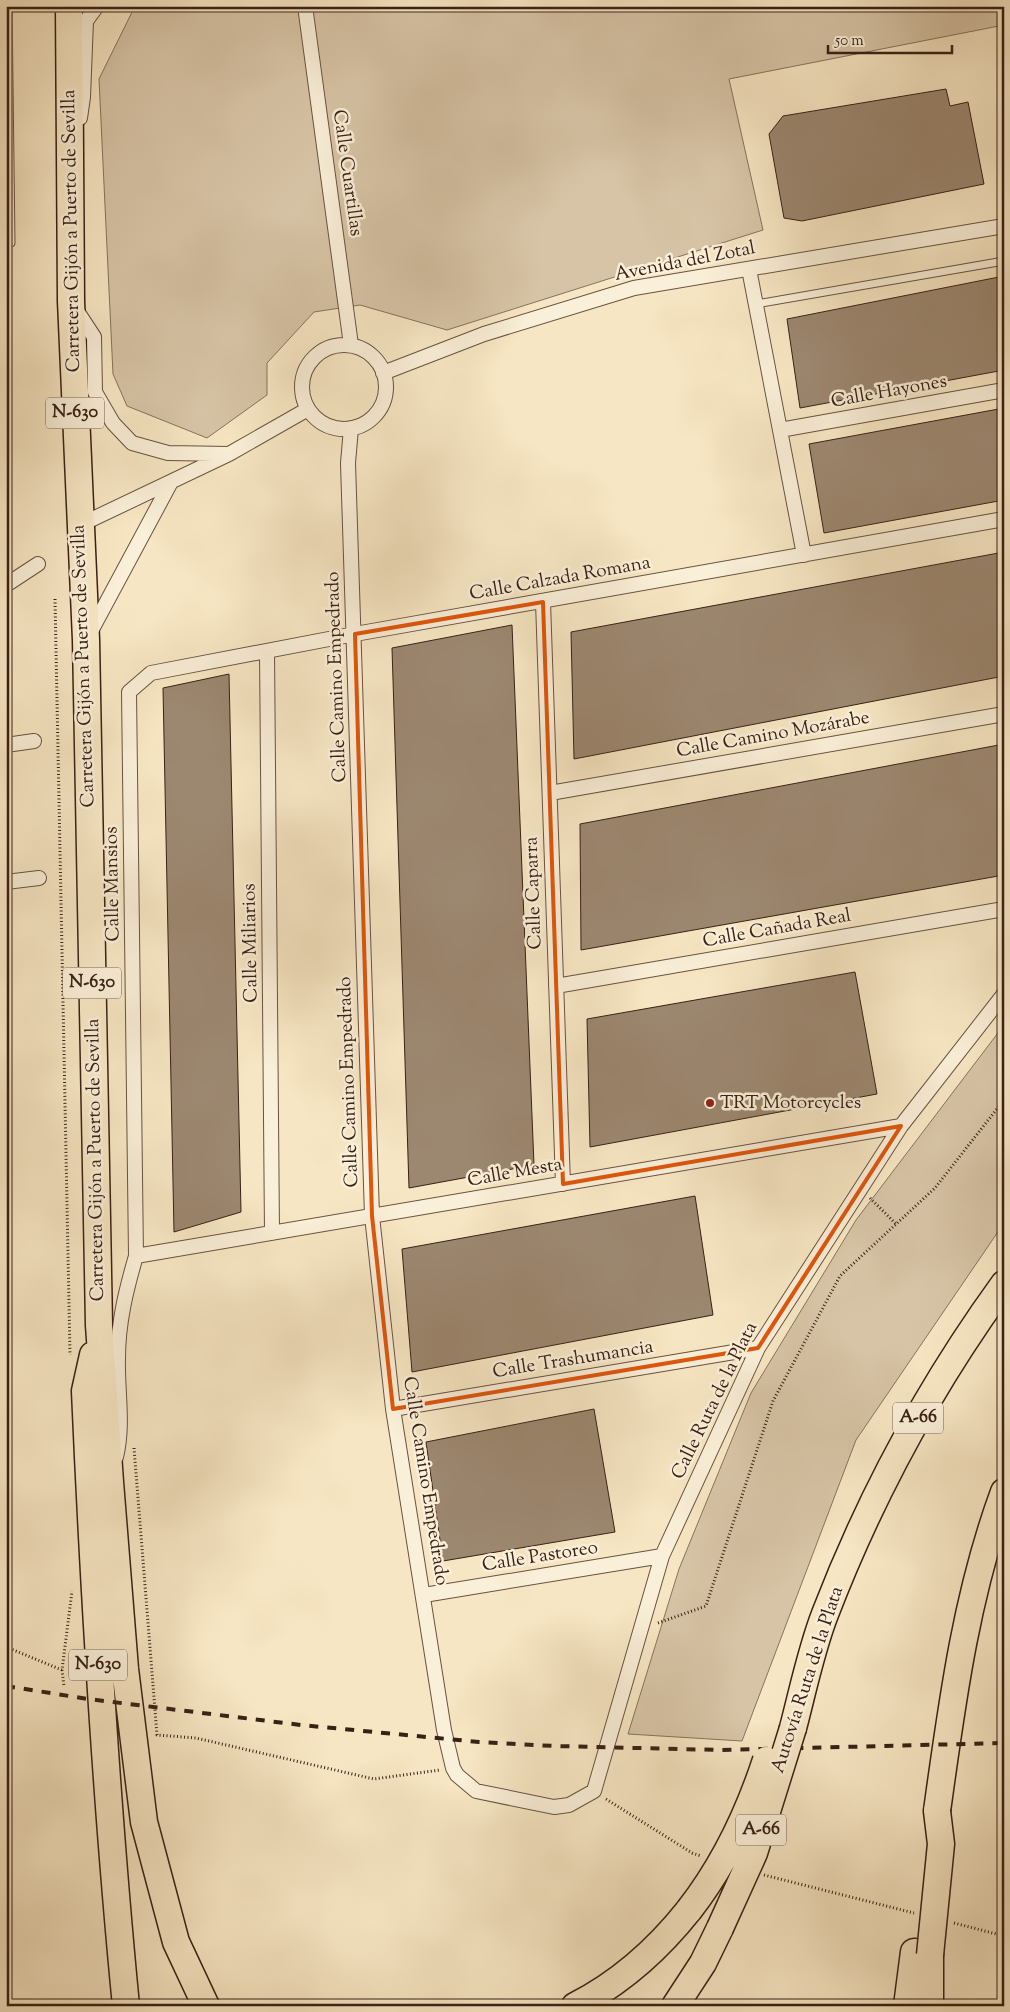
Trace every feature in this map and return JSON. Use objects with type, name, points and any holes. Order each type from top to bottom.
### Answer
[{"type":"highway","name":"Carretera Gijón a Puerto de Sevilla","points":[[69,6],[71,301],[86,640],[99,1325],[118,1593],[144,1822],[176,1942],[206,2006]]},
{"type":"highway","name":"Autovía Ruta de la Plata","points":[[675,2006],[703,1963],[754,1853],[784,1728],[824,1616],[870,1507],[904,1441],[950,1363],[1004,1284]]},
{"type":"highway","name":"Carretera Gijón a Puerto de Sevilla","points":[[99,1325],[84,1391],[103,1741],[126,2006]]},
{"type":"highway","points":[[930,2006],[922,1953],[928,1847],[937,1811],[963,1642],[978,1575],[1004,1492]]},
{"type":"highway","points":[[575,2006],[614,1982],[633,1967],[668,1936],[689,1910],[716,1874],[738,1834],[784,1728]]},
{"type":"highway","points":[[907,2006],[922,1953]]},
{"type":"street","points":[[70,186],[83,97],[86,22],[97,6]]},
{"type":"street","name":"Calle Cuartillas","points":[[305,6],[351,345]]},
{"type":"street","name":"Avenida del Zotal","points":[[383,373],[484,334],[634,288],[1004,226]]},
{"type":"street","points":[[749,269],[804,555]]},
{"type":"street","points":[[71,301],[94,338],[95,392],[112,423],[132,442],[168,453],[229,454]]},
{"type":"street","points":[[351,345],[369,353],[379,364],[383,373],[385,382],[384,396],[380,407],[371,419],[351,428],[329,426],[318,420],[308,409],[302,396],[302,381],[308,364],[318,354],[330,347],[351,345]]},
{"type":"street","name":"Calle Hayones","points":[[780,430],[1004,390]]},
{"type":"street","points":[[80,525],[229,454],[308,409]]},
{"type":"street","name":"Calle Camino Empedrado","points":[[351,428],[348,463],[355,634],[372,1216],[393,1409],[444,1730],[453,1768]]},
{"type":"street","points":[[86,640],[170,482]]},
{"type":"street","name":"Calle Calzada Romana","points":[[129,692],[151,673],[355,634],[1004,519]]},
{"type":"street","points":[[6,585],[38,564]]},
{"type":"street","name":"Calle Caparra","points":[[543,602],[563,1184]]},
{"type":"street","name":"Calle Miliarios","points":[[267,651],[272,1234]]},
{"type":"street","name":"Calle Mansios","points":[[110,1482],[121,1439],[118,1358],[123,1303],[136,1256],[129,692]]},
{"type":"street","name":"Calle Camino Mozárabe","points":[[550,793],[1004,714]]},
{"type":"street","points":[[6,745],[34,741]]},
{"type":"street","points":[[6,882],[39,878]]},
{"type":"street","name":"Calle Cañada Real","points":[[556,986],[1004,909]]},
{"type":"street","name":"Calle Ruta de la Plata","points":[[594,1791],[662,1556],[758,1348],[901,1126],[1004,994]]},
{"type":"street","name":"Calle Mesta","points":[[136,1256],[901,1126]]},
{"type":"street","name":"Calle Trashumancia","points":[[393,1409],[758,1348]]},
{"type":"street","name":"Calle Pastoreo","points":[[424,1595],[662,1556]]},
{"type":"street","points":[[453,1768],[457,1775],[476,1791],[535,1804],[568,1805],[594,1791]]},
{"type":"lane","points":[[6,245],[11,243],[8,6]]},
{"type":"lane","points":[[756,304],[1004,261]]},
{"type":"path","points":[[55,599],[70,1359]]},
{"type":"path","points":[[640,1629],[706,1606],[773,1400],[840,1276],[935,1188],[1004,1100]]},
{"type":"path","points":[[861,1189],[896,1224]]},
{"type":"path","points":[[134,1447],[157,1735],[196,1738],[374,1779],[453,1768]]},
{"type":"path","points":[[64,1686],[62,1670],[73,1586]]},
{"type":"path","points":[[6,1647],[62,1670]]},
{"type":"path","points":[[594,1791],[692,1853],[711,1859]]},
{"type":"path","points":[[757,1873],[923,1915]]},
{"type":"path","points":[[951,1922],[1004,1936]]},
{"type":"highlighted area","points":[[543,602],[563,1184],[901,1126],[758,1348],[393,1409],[372,1216],[355,634]]},
{"type":"shaded area","points":[[135,6],[1004,6],[1004,25],[729,79],[763,230],[447,330],[360,305],[314,312],[267,363],[267,395],[207,438],[127,406],[113,374],[99,79]]},
{"type":"shaded area","points":[[1004,1025],[1004,1223],[856,1440],[742,1741],[628,1734],[679,1569],[751,1393],[856,1220]]},
{"type":"building","points":[[946,89],[950,106],[968,102],[984,184],[802,221],[784,218],[769,134],[783,116]]},
{"type":"building","points":[[1004,276],[1004,370],[800,408],[787,319]]},
{"type":"building","points":[[1004,408],[1004,500],[824,533],[809,444]]},
{"type":"building","points":[[1004,552],[1004,676],[574,759],[571,632]]},
{"type":"building","points":[[512,625],[534,1165],[409,1188],[392,648]]},
{"type":"building","points":[[229,674],[241,1212],[174,1232],[163,688]]},
{"type":"building","points":[[1004,744],[1004,875],[581,950],[580,824]]},
{"type":"building","points":[[855,972],[877,1094],[590,1147],[587,1019]]},
{"type":"building","points":[[695,1196],[713,1315],[412,1372],[402,1249]]},
{"type":"building","points":[[594,1409],[615,1532],[443,1561],[426,1442]]},
{"type":"railway","points":[[6,1686],[88,1699],[301,1725],[479,1742],[554,1746],[721,1750],[1004,1743]]},
{"type":"place","name":"TRT Motorcycles","points":[[710,1103]]}]
